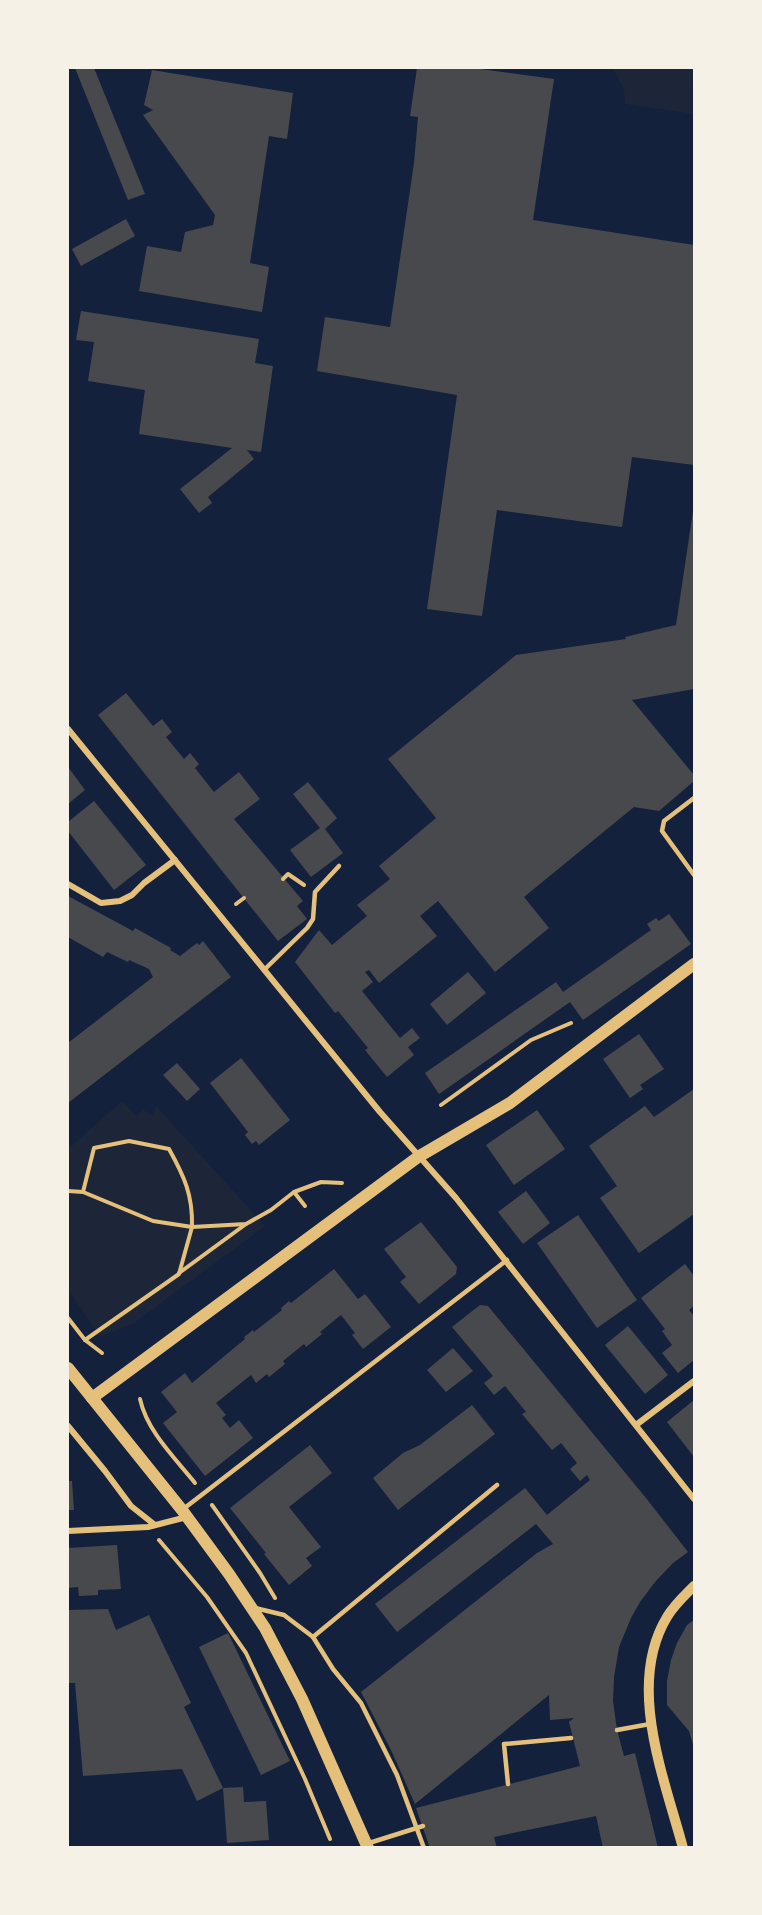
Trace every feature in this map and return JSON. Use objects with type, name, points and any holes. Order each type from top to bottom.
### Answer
[{"type":"main road","points":[[93,1398],[418,1156],[510,1103],[694,964]]},
{"type":"main road","points":[[68,1368],[185,1513],[265,1628],[302,1699],[366,1846]]},
{"type":"street","points":[[68,729],[264,970],[507,1260],[568,1341],[694,1499]]},
{"type":"street","points":[[68,884],[101,903],[120,901],[132,895],[175,860]]},
{"type":"street","points":[[636,1425],[694,1381]]},
{"type":"street","points":[[68,1426],[131,1506],[155,1525]]},
{"type":"street","points":[[68,1531],[155,1525],[185,1513]]},
{"type":"street","points":[[683,1848],[650,1724],[648,1702],[653,1652],[666,1618],[694,1586]]},
{"type":"lane","points":[[694,798],[664,821],[662,831],[694,875]]},
{"type":"lane","points":[[264,970],[307,928],[313,919],[315,892],[339,866]]},
{"type":"lane","points":[[185,1513],[507,1260]]},
{"type":"lane","points":[[313,1637],[497,1485]]},
{"type":"lane","points":[[251,1607],[284,1615],[313,1637],[333,1668],[362,1703],[420,1827],[424,1848]]},
{"type":"lane","points":[[617,1730],[650,1724]]},
{"type":"lane","points":[[508,1785],[504,1744],[571,1738]]},
{"type":"lane","points":[[366,1846],[420,1827]]},
{"type":"path","points":[[283,879],[288,874],[315,892]]},
{"type":"path","points":[[236,904],[244,898]]},
{"type":"path","points":[[441,1105],[531,1040],[571,1023]]},
{"type":"path","points":[[83,1192],[94,1148],[129,1141],[168,1149],[184,1177],[193,1212],[192,1227],[179,1274]]},
{"type":"path","points":[[85,1340],[246,1224],[271,1210],[294,1191],[321,1182],[342,1183]]},
{"type":"path","points":[[68,1191],[83,1192],[153,1221],[192,1227],[246,1224]]},
{"type":"path","points":[[294,1191],[305,1206]]},
{"type":"path","points":[[68,1318],[85,1340],[102,1353]]},
{"type":"path","points":[[159,1539],[212,1602],[246,1653],[305,1779],[330,1839]]},
{"type":"shaded area","points":[[613,68],[694,68],[694,114],[625,104],[624,89]]},
{"type":"shaded area","points":[[122,1101],[136,1116],[144,1110],[153,1116],[156,1106],[265,1226],[134,1323],[100,1337],[68,1289],[68,1149]]},
{"type":"building","points":[[75,68],[94,68],[145,194],[128,200]]},
{"type":"building","points":[[417,68],[473,68],[554,79],[533,220],[694,245],[694,465],[632,457],[622,527],[497,510],[482,616],[427,609],[457,395],[317,371],[325,317],[390,327],[414,163],[418,117],[410,116]]},
{"type":"building","points":[[152,70],[293,93],[287,139],[269,136],[250,263],[269,267],[262,312],[139,291],[147,246],[181,252],[185,232],[213,225],[215,215],[143,115],[153,110],[144,105]]},
{"type":"building","points":[[126,219],[135,236],[81,266],[72,249]]},
{"type":"building","points":[[81,311],[259,339],[255,363],[273,366],[261,452],[247,450],[254,459],[208,497],[212,503],[199,513],[180,489],[232,448],[139,434],[145,390],[88,381],[94,342],[76,340]]},
{"type":"building","points":[[693,511],[694,689],[632,700],[694,775],[694,781],[659,811],[634,807],[524,897],[549,928],[495,972],[438,901],[420,916],[437,936],[379,983],[369,970],[365,972],[373,982],[362,991],[400,1038],[412,1028],[420,1038],[408,1047],[414,1055],[387,1077],[365,1050],[368,1048],[338,1011],[335,1013],[295,962],[319,930],[332,945],[367,916],[357,905],[390,879],[379,866],[436,818],[388,759],[516,655],[626,639],[625,637],[676,625]]},
{"type":"building","points":[[126,693],[153,726],[162,719],[172,732],[166,737],[184,759],[190,753],[199,764],[195,768],[214,792],[239,772],[260,799],[234,819],[303,901],[297,906],[307,919],[278,941],[98,715]]},
{"type":"building","points":[[68,767],[85,790],[68,804]]},
{"type":"building","points":[[308,782],[337,818],[325,829],[343,853],[311,877],[290,850],[320,828],[293,794]]},
{"type":"building","points":[[94,801],[146,865],[114,890],[68,831],[68,822]]},
{"type":"building","points":[[68,896],[133,931],[135,928],[171,948],[170,950],[180,956],[203,941],[231,977],[68,1103],[68,1043],[153,977],[149,969],[107,952],[103,957],[68,937]]},
{"type":"building","points":[[669,914],[691,944],[583,1020],[570,1002],[439,1094],[425,1073],[556,982],[563,992],[651,930],[647,924],[656,918],[659,921]]},
{"type":"building","points":[[468,972],[486,993],[447,1025],[430,1004]]},
{"type":"building","points":[[639,1034],[664,1069],[640,1085],[643,1089],[630,1098],[603,1059]]},
{"type":"building","points":[[241,1058],[290,1120],[259,1145],[256,1141],[252,1144],[245,1135],[248,1132],[210,1083]]},
{"type":"building","points":[[177,1063],[200,1089],[187,1101],[163,1075]]},
{"type":"building","points":[[694,1089],[694,1214],[639,1253],[600,1198],[617,1186],[589,1146],[645,1106],[654,1117]]},
{"type":"building","points":[[537,1110],[565,1149],[514,1185],[486,1145]]},
{"type":"building","points":[[526,1191],[550,1223],[523,1244],[498,1212]]},
{"type":"building","points":[[578,1215],[637,1300],[597,1328],[537,1243]]},
{"type":"building","points":[[421,1222],[457,1267],[456,1274],[419,1304],[400,1282],[406,1277],[384,1249]]},
{"type":"building","points":[[685,1264],[694,1276],[694,1306],[689,1310],[694,1316],[694,1360],[678,1373],[662,1353],[672,1345],[662,1331],[665,1329],[641,1298]]},
{"type":"building","points":[[334,1269],[358,1299],[365,1294],[391,1327],[363,1349],[352,1335],[355,1333],[341,1315],[306,1347],[304,1344],[283,1361],[285,1364],[269,1377],[267,1374],[256,1383],[251,1375],[216,1403],[226,1415],[222,1418],[230,1428],[239,1420],[253,1438],[205,1476],[163,1423],[177,1412],[161,1392],[185,1373],[192,1383],[245,1339],[244,1337],[253,1330],[254,1332],[282,1310],[281,1308],[289,1301],[291,1303]]},
{"type":"building","points":[[480,1305],[488,1306],[688,1552],[673,1563],[640,1602],[619,1647],[614,1677],[613,1701],[617,1730],[624,1756],[635,1753],[658,1848],[603,1848],[596,1816],[494,1837],[497,1848],[430,1848],[416,1808],[580,1766],[569,1722],[574,1718],[550,1720],[549,1695],[415,1804],[391,1750],[361,1692],[537,1553],[553,1544],[536,1524],[397,1632],[375,1604],[525,1488],[547,1515],[590,1480],[587,1475],[580,1481],[570,1469],[577,1463],[561,1443],[552,1450],[522,1414],[526,1412],[505,1386],[494,1395],[484,1383],[493,1376],[452,1327]]},
{"type":"building","points":[[628,1326],[668,1375],[645,1394],[605,1345]]},
{"type":"building","points":[[453,1348],[473,1371],[446,1392],[427,1370]]},
{"type":"building","points":[[694,1400],[694,1457],[667,1422]]},
{"type":"building","points":[[472,1405],[495,1434],[398,1510],[373,1478],[403,1453],[420,1445]]},
{"type":"building","points":[[310,1445],[332,1473],[289,1507],[321,1547],[306,1558],[312,1566],[289,1585],[230,1508]]},
{"type":"building","points":[[68,1481],[72,1481],[74,1510],[68,1510]]},
{"type":"building","points":[[117,1545],[121,1589],[98,1590],[98,1595],[79,1596],[78,1587],[68,1588],[68,1548]]},
{"type":"building","points":[[108,1609],[116,1630],[149,1615],[191,1703],[184,1707],[223,1788],[197,1801],[182,1769],[83,1776],[75,1683],[68,1683],[68,1610]]},
{"type":"building","points":[[694,1620],[694,1748],[689,1731],[667,1705],[667,1681],[677,1643],[687,1625]]},
{"type":"building","points":[[228,1633],[290,1761],[261,1775],[199,1647]]},
{"type":"building","points":[[243,1787],[244,1802],[266,1801],[269,1840],[227,1843],[223,1788]]}]
